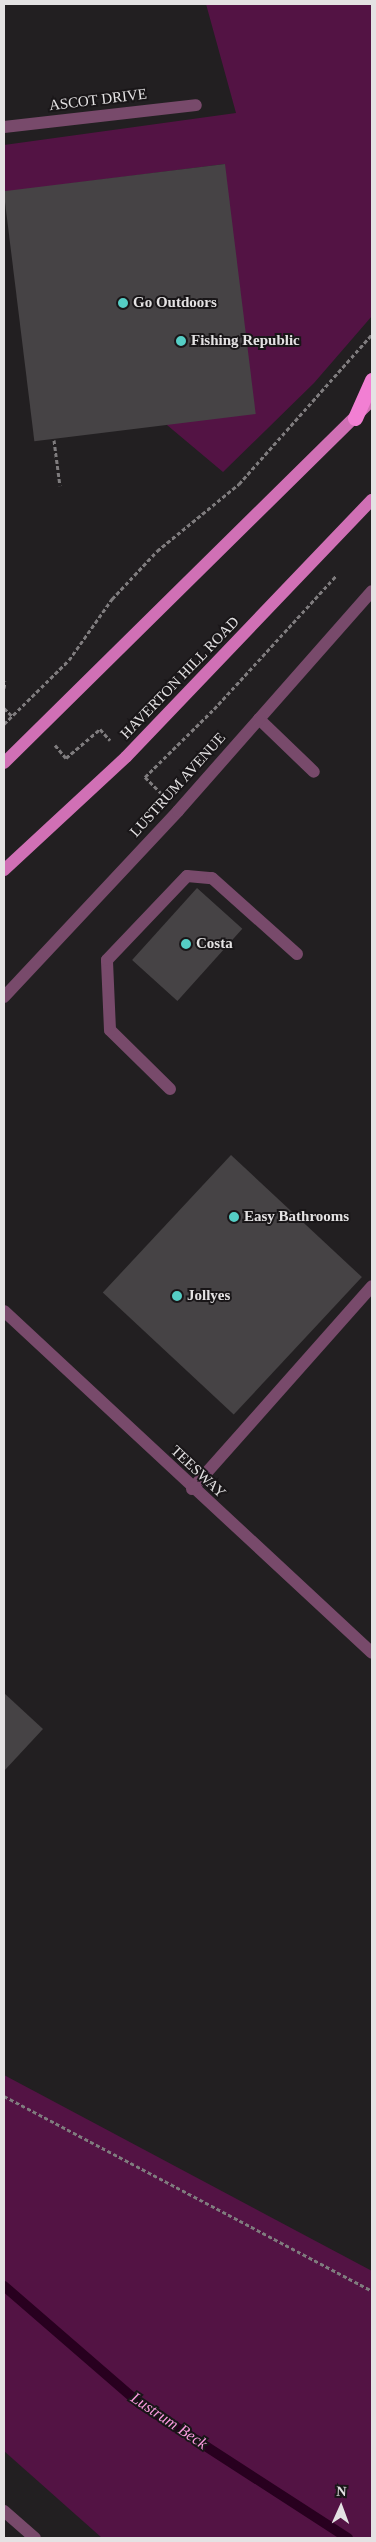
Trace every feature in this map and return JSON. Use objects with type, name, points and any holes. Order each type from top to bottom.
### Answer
[{"type":"highway","points":[[355,418],[372,380]]},
{"type":"main road","points":[[4,763],[372,400]]},
{"type":"main road","name":"HAVERTON HILL ROAD","points":[[4,870],[126,757],[372,500]]},
{"type":"street","name":"ASCOT DRIVE","points":[[4,127],[196,105]]},
{"type":"street","name":"LUSTRUM AVENUE","points":[[4,998],[371,596]]},
{"type":"street","points":[[259,719],[314,772]]},
{"type":"street","points":[[170,1089],[110,1030],[107,960],[187,876],[212,878],[297,954]]},
{"type":"street","points":[[192,1489],[372,1286]]},
{"type":"street","name":"TEESWAY","points":[[4,1311],[192,1489],[372,1653]]},
{"type":"street","points":[[4,2511],[35,2538]]},
{"type":"path","points":[[4,724],[69,660],[112,599],[157,551],[238,484],[372,334]]},
{"type":"path","points":[[54,440],[60,486]]},
{"type":"path","points":[[24,705],[66,758],[100,729],[145,777],[214,709],[341,571]]},
{"type":"path","points":[[4,688],[5,681]]},
{"type":"path","points":[[4,708],[12,716]]},
{"type":"path","points":[[4,2096],[372,2291]]},
{"type":"shaded area","points":[[206,4],[372,4],[372,316],[314,383],[223,472],[167,425],[225,164],[4,192],[4,145],[236,113]]},
{"type":"shaded area","points":[[4,2075],[372,2271],[372,2538],[102,2538],[4,2451]]},
{"type":"building","name":"Go Outdoors","points":[[225,164],[256,414],[34,441],[4,191]]},
{"type":"building","name":"Costa","points":[[197,888],[242,929],[177,1001],[132,960]]},
{"type":"building","points":[[231,1155],[362,1277],[234,1415],[103,1292]]},
{"type":"building","points":[[4,1693],[43,1729],[4,1771]]},
{"type":"waterway","name":"Lustrum Beck","points":[[4,2286],[139,2403],[348,2538]]},
{"type":"place","name":"Go Outdoors","points":[[123,303]]},
{"type":"place","name":"Fishing Republic","points":[[181,341]]},
{"type":"place","name":"Costa","points":[[186,944]]},
{"type":"place","name":"Easy Bathrooms","points":[[234,1217]]},
{"type":"place","name":"Jollyes","points":[[177,1296]]}]
